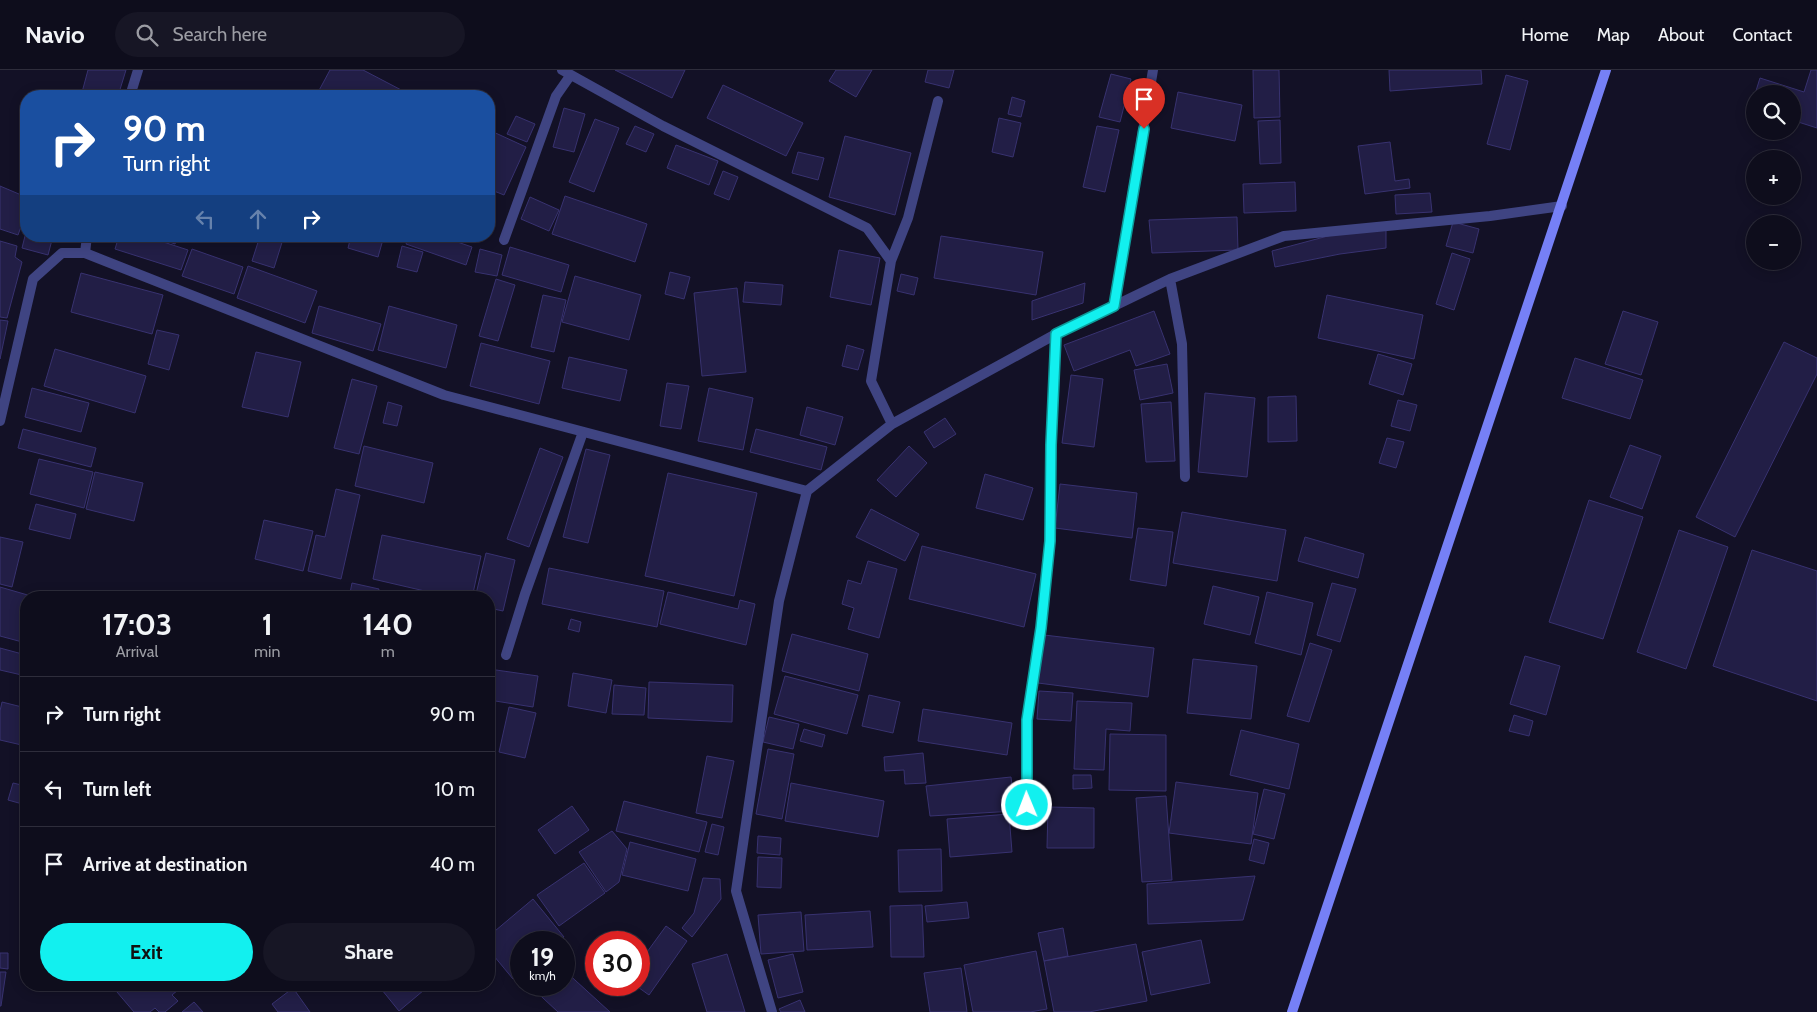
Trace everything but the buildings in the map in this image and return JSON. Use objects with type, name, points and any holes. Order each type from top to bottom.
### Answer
[{"type":"main road","points":[[1292,1012],[1606,70]]},
{"type":"street","points":[[132,90],[138,70]]},
{"type":"street","points":[[1114,306],[1154,70]]},
{"type":"street","points":[[504,240],[566,73],[663,126],[867,228],[891,260]]},
{"type":"street","points":[[892,424],[871,381],[891,260],[908,218],[938,101]]},
{"type":"street","points":[[772,1012],[736,891],[780,601],[807,491],[892,424],[1056,334],[1170,279],[1284,236],[1490,216],[1562,206]]},
{"type":"street","points":[[84,253],[86,242]]},
{"type":"street","points":[[0,421],[33,279],[62,253],[84,253],[444,395],[807,491]]},
{"type":"street","points":[[1170,279],[1182,344],[1185,477]]},
{"type":"street","points":[[1027,805],[1027,720],[1041,628],[1050,541],[1051,445],[1056,334]]},
{"type":"street","points":[[506,655],[525,594],[584,432]]},
{"type":"route","points":[[1027,805],[1027,720],[1041,628],[1050,541],[1051,445],[1056,334],[1114,306],[1144,129]]}]
